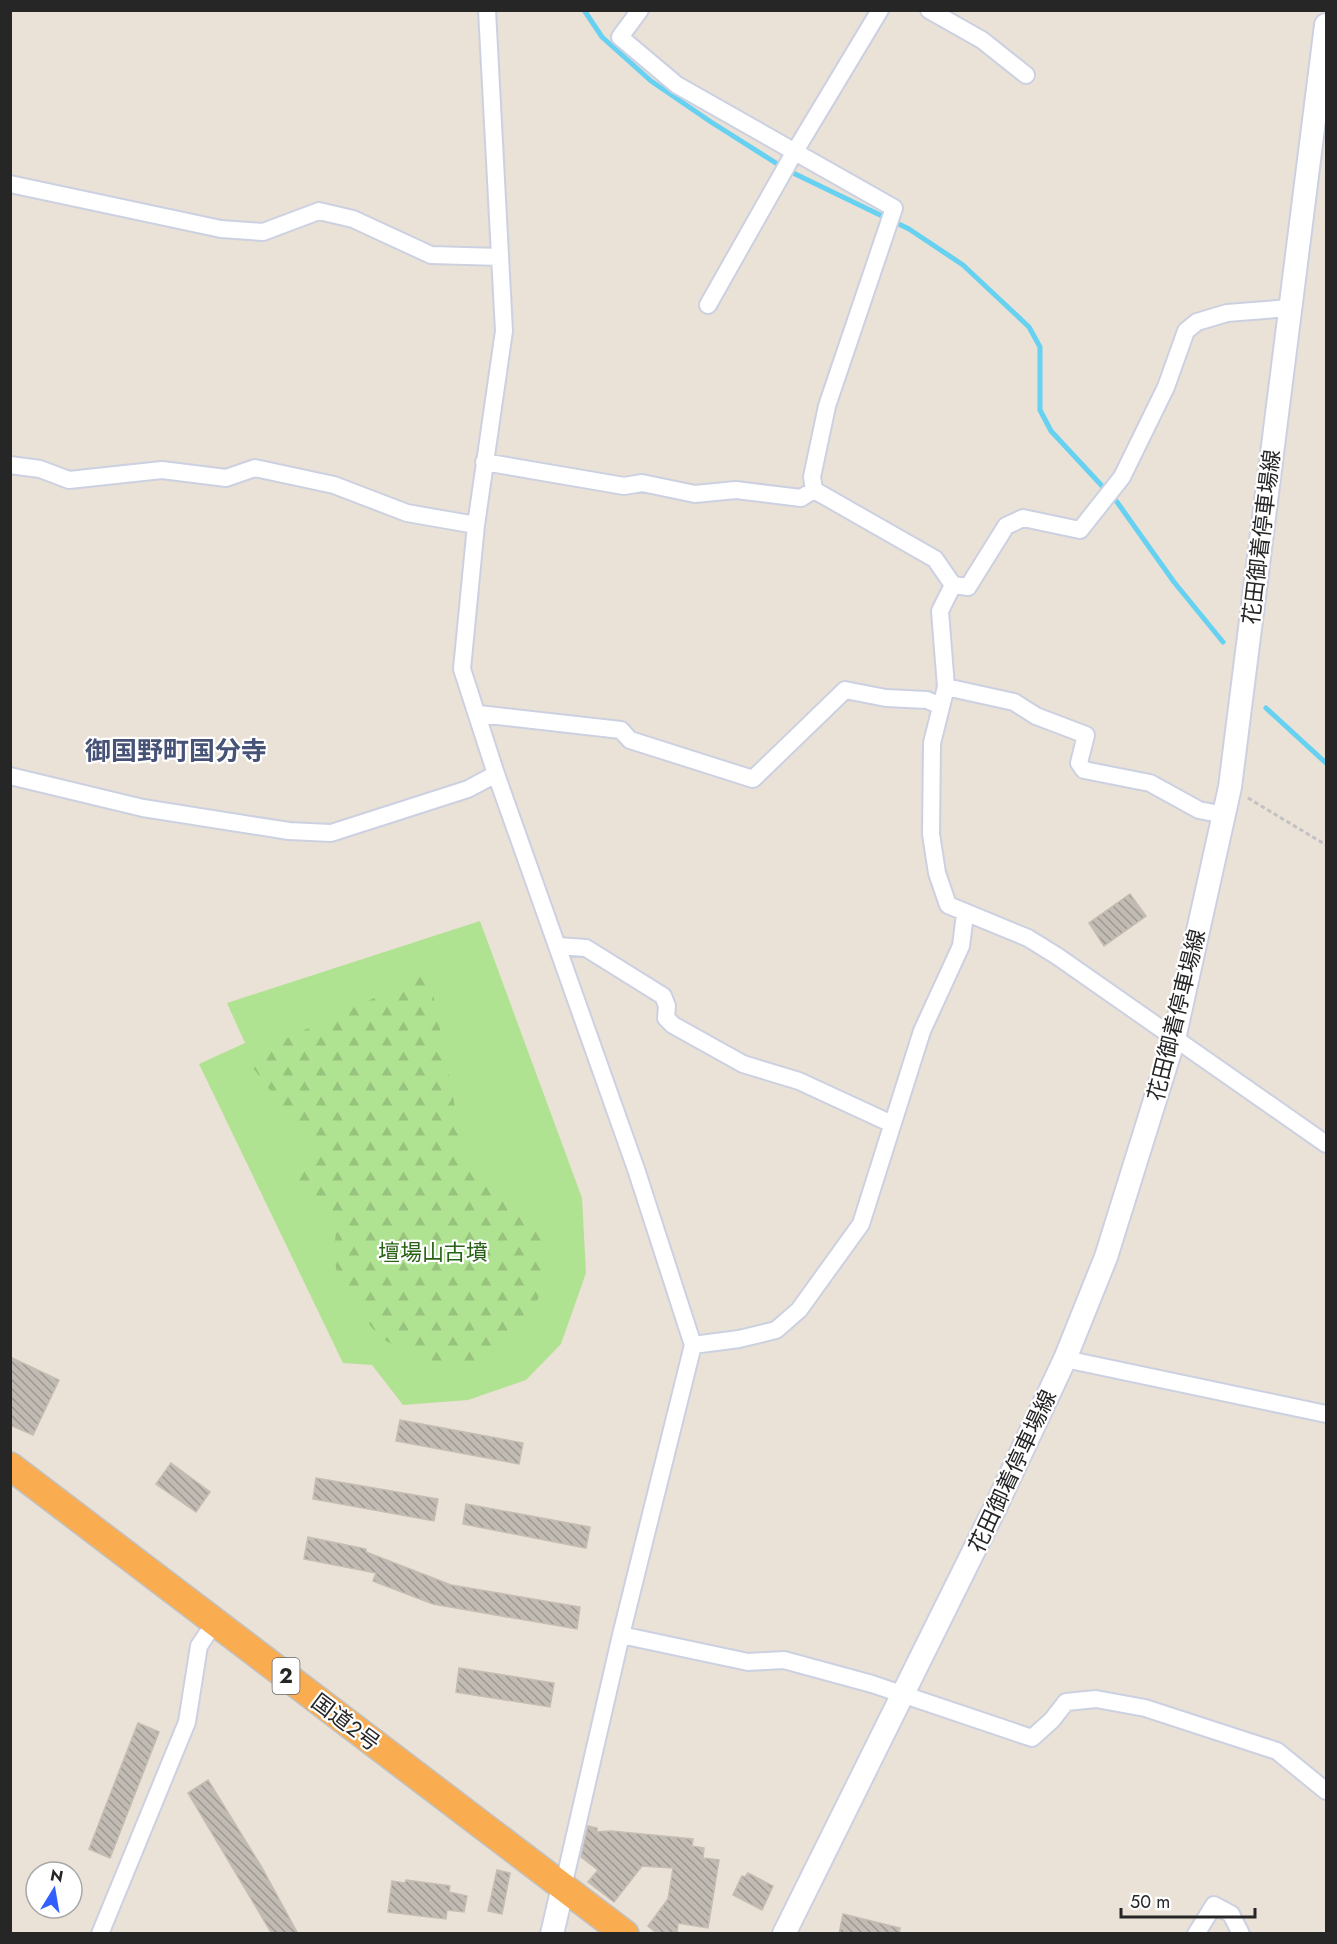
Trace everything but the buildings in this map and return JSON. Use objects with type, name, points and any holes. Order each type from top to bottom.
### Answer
[{"type":"highway","name":"国道2号","points":[[10,1466],[626,1934]]},
{"type":"main road","name":"花田御着停車場線","points":[[784,1934],[997,1504],[1065,1359],[1106,1257],[1174,1040],[1230,787],[1326,25]]},
{"type":"main road","points":[[552,1934],[563,1887]]},
{"type":"street","points":[[487,10],[504,331],[476,525],[462,669],[479,714],[496,774],[651,1214],[693,1345],[621,1635],[563,1887]]},
{"type":"street","points":[[640,10],[620,37],[677,85],[894,208],[827,405],[812,477],[814,490]]},
{"type":"street","points":[[708,305],[794,153],[880,10]]},
{"type":"street","points":[[929,10],[982,40],[1026,75]]},
{"type":"street","points":[[10,184],[221,229],[263,232],[319,211],[353,219],[431,255],[500,257]]},
{"type":"street","points":[[814,490],[935,559],[953,585],[968,587],[1006,526],[1023,518],[1080,530],[1122,477],[1166,387],[1186,331],[1197,322],[1227,313],[1290,308]]},
{"type":"street","points":[[484,462],[624,486],[642,483],[695,494],[736,489],[801,498],[814,490]]},
{"type":"street","points":[[10,465],[40,469],[69,480],[162,470],[226,478],[255,468],[334,485],[406,513],[476,525]]},
{"type":"street","points":[[953,585],[940,611],[945,687],[933,743],[931,834],[938,873],[948,905],[1038,944],[1326,1144]]},
{"type":"street","points":[[945,687],[1014,702],[1036,716],[1086,735],[1079,763],[1084,770],[1150,783],[1199,810],[1224,815]]},
{"type":"street","points":[[479,714],[621,730],[630,740],[753,779],[845,690],[886,698],[927,700],[941,706]]},
{"type":"street","points":[[10,776],[144,807],[290,831],[331,833],[468,789],[496,774]]},
{"type":"street","points":[[693,1345],[739,1339],[776,1330],[799,1310],[861,1224],[922,1031],[961,946],[965,914]]},
{"type":"street","points":[[558,946],[586,948],[663,996],[667,1006],[666,1018],[673,1025],[743,1064],[799,1082],[892,1124]]},
{"type":"street","points":[[1065,1359],[1326,1414]]},
{"type":"street","points":[[100,1934],[186,1722],[199,1646],[215,1622]]},
{"type":"street","points":[[621,1635],[748,1662],[784,1660],[872,1684],[1032,1738],[1052,1720],[1066,1702],[1096,1699],[1145,1708],[1277,1751],[1326,1791]]},
{"type":"street","points":[[1196,1934],[1214,1905],[1231,1914],[1241,1934]]},
{"type":"path","points":[[1230,787],[1326,845]]},
{"type":"green space","points":[[480,921],[582,1198],[586,1273],[561,1344],[526,1380],[468,1400],[403,1405],[372,1365],[343,1363],[199,1064],[245,1043],[227,1003]]},
{"type":"green space","name":"壇場山古墳","points":[[429,973],[464,1153],[492,1176],[542,1235],[545,1268],[538,1299],[529,1321],[494,1356],[469,1365],[424,1362],[381,1338],[340,1291],[333,1250],[340,1212],[314,1210],[296,1175],[319,1156],[245,1057]]},
{"type":"waterway","points":[[584,10],[602,37],[651,81],[787,170],[909,229],[963,265],[1029,327],[1040,347],[1040,410],[1051,431],[1117,502],[1174,582],[1223,642]]},
{"type":"waterway","points":[[1266,708],[1326,763]]},
{"type":"district","name":"御国野町国分寺","points":[[176,751]]}]
